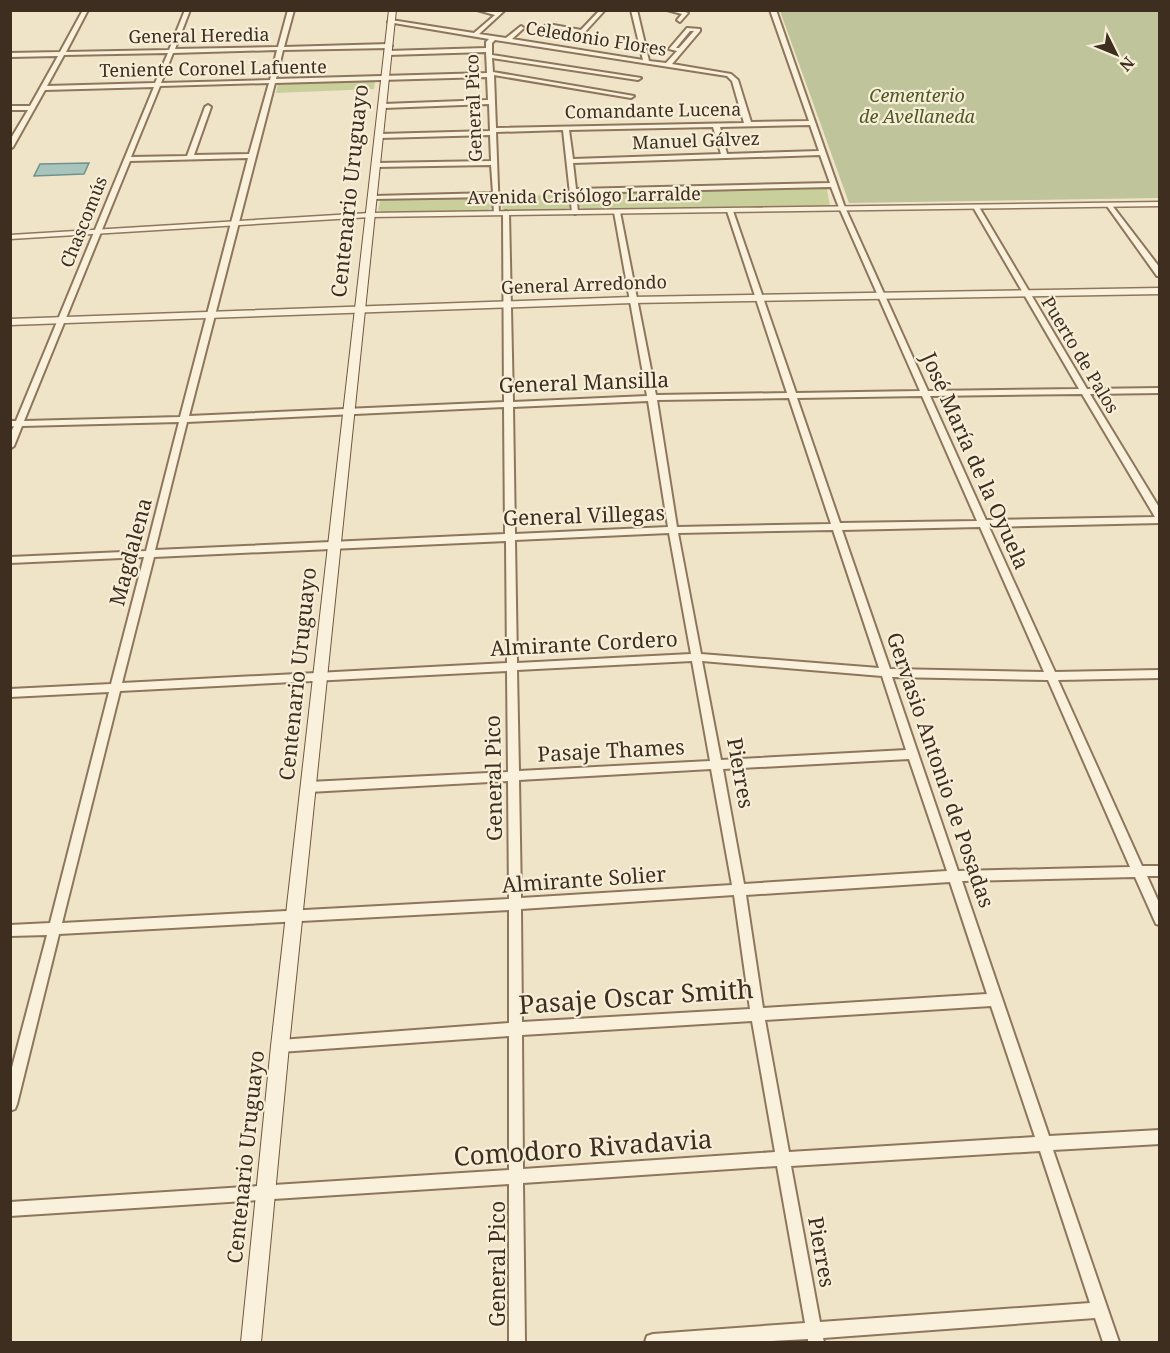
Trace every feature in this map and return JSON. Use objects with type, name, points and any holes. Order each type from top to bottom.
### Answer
[{"type":"main road","name":"Centenario Uruguayo","points":[[251,1342],[280,1046],[393,10]]},
{"type":"street","points":[[10,147],[86,10]]},
{"type":"street","name":"Chascomús","points":[[10,446],[15,424],[62,320],[188,10]]},
{"type":"street","name":"Magdalena","points":[[10,1104],[186,419],[210,315],[291,10]]},
{"type":"street","points":[[479,10],[501,12]]},
{"type":"street","points":[[548,26],[582,32],[603,10]]},
{"type":"street","points":[[634,10],[646,61]]},
{"type":"street","points":[[669,10],[686,13],[681,20]]},
{"type":"street","name":"José María de la Oyuela","points":[[768,10],[810,123]]},
{"type":"street","name":"José María de la Oyuela","points":[[773,10],[839,208],[882,296],[985,524],[1160,920]]},
{"type":"street","name":"General Pico","points":[[475,35],[501,12]]},
{"type":"street","name":"Celedonio Flores","points":[[391,22],[724,74],[735,80],[748,124]]},
{"type":"street","points":[[508,40],[521,28]]},
{"type":"street","name":"General Pico","points":[[494,38],[489,42],[489,53],[495,195],[501,213],[508,304],[514,776],[517,1342]]},
{"type":"street","name":"General Heredia","points":[[10,55],[281,49],[489,53],[638,78]]},
{"type":"street","points":[[668,65],[681,50]]},
{"type":"street","points":[[602,73],[617,58]]},
{"type":"street","name":"Teniente Coronel Lafuente","points":[[43,88],[273,83],[491,74],[631,96]]},
{"type":"street","points":[[384,106],[491,102]]},
{"type":"street","points":[[190,157],[208,107]]},
{"type":"street","points":[[10,108],[33,108]]},
{"type":"street","name":"Comandante Lucena","points":[[380,136],[566,128],[810,123]]},
{"type":"street","points":[[716,125],[724,155]]},
{"type":"street","points":[[566,128],[575,212]]},
{"type":"street","name":"Manuel Gálvez","points":[[570,161],[820,153]]},
{"type":"street","points":[[128,159],[254,156]]},
{"type":"street","points":[[376,165],[494,163]]},
{"type":"street","points":[[574,191],[831,185]]},
{"type":"street","points":[[373,198],[495,195]]},
{"type":"street","name":"Avenida Crisólogo Larralde","points":[[10,237],[370,215],[1160,204]]},
{"type":"street","points":[[1109,205],[1160,274]]},
{"type":"street","name":"Puerto de Palos","points":[[976,207],[1160,519]]},
{"type":"street","name":"Gervasio Antonio de Posadas","points":[[730,211],[956,876],[995,1000],[1111,1342]]},
{"type":"street","name":"Pierres","points":[[617,212],[739,889],[757,1014],[815,1337]]},
{"type":"street","name":"General Arredondo","points":[[10,322],[632,300],[1160,291]]},
{"type":"street","name":"General Mansilla","points":[[15,424],[186,419],[652,398],[1160,390]]},
{"type":"street","name":"General Villegas","points":[[10,560],[673,530],[1160,519]]},
{"type":"street","name":"Almirante Cordero","points":[[10,693],[697,657],[887,673],[1051,676],[1160,674]]},
{"type":"street","name":"Pasaje Thames","points":[[309,788],[914,754]]},
{"type":"street","name":"Almirante Solier","points":[[10,931],[515,904],[956,876],[1160,871]]},
{"type":"street","name":"Pasaje Oscar Smith","points":[[280,1046],[516,1029],[995,1000]]},
{"type":"street","name":"Comodoro Rivadavia","points":[[10,1209],[1160,1137]]},
{"type":"street","points":[[653,1342],[815,1337],[1100,1310]]},
{"type":"green space","name":"Cementerio de Avellaneda","points":[[780,11],[1159,11],[1159,198],[849,203]]},
{"type":"green space","points":[[375,81],[374,89],[276,93],[278,84]]},
{"type":"green space","points":[[823,187],[827,189],[830,206],[585,209],[579,207],[578,196],[583,193]]},
{"type":"green space","points":[[569,194],[571,207],[564,210],[503,210],[499,197]]},
{"type":"green space","points":[[492,197],[492,208],[485,211],[383,212],[378,210],[380,201],[383,199]]},
{"type":"water","points":[[89,163],[84,174],[34,176],[40,164]]}]
